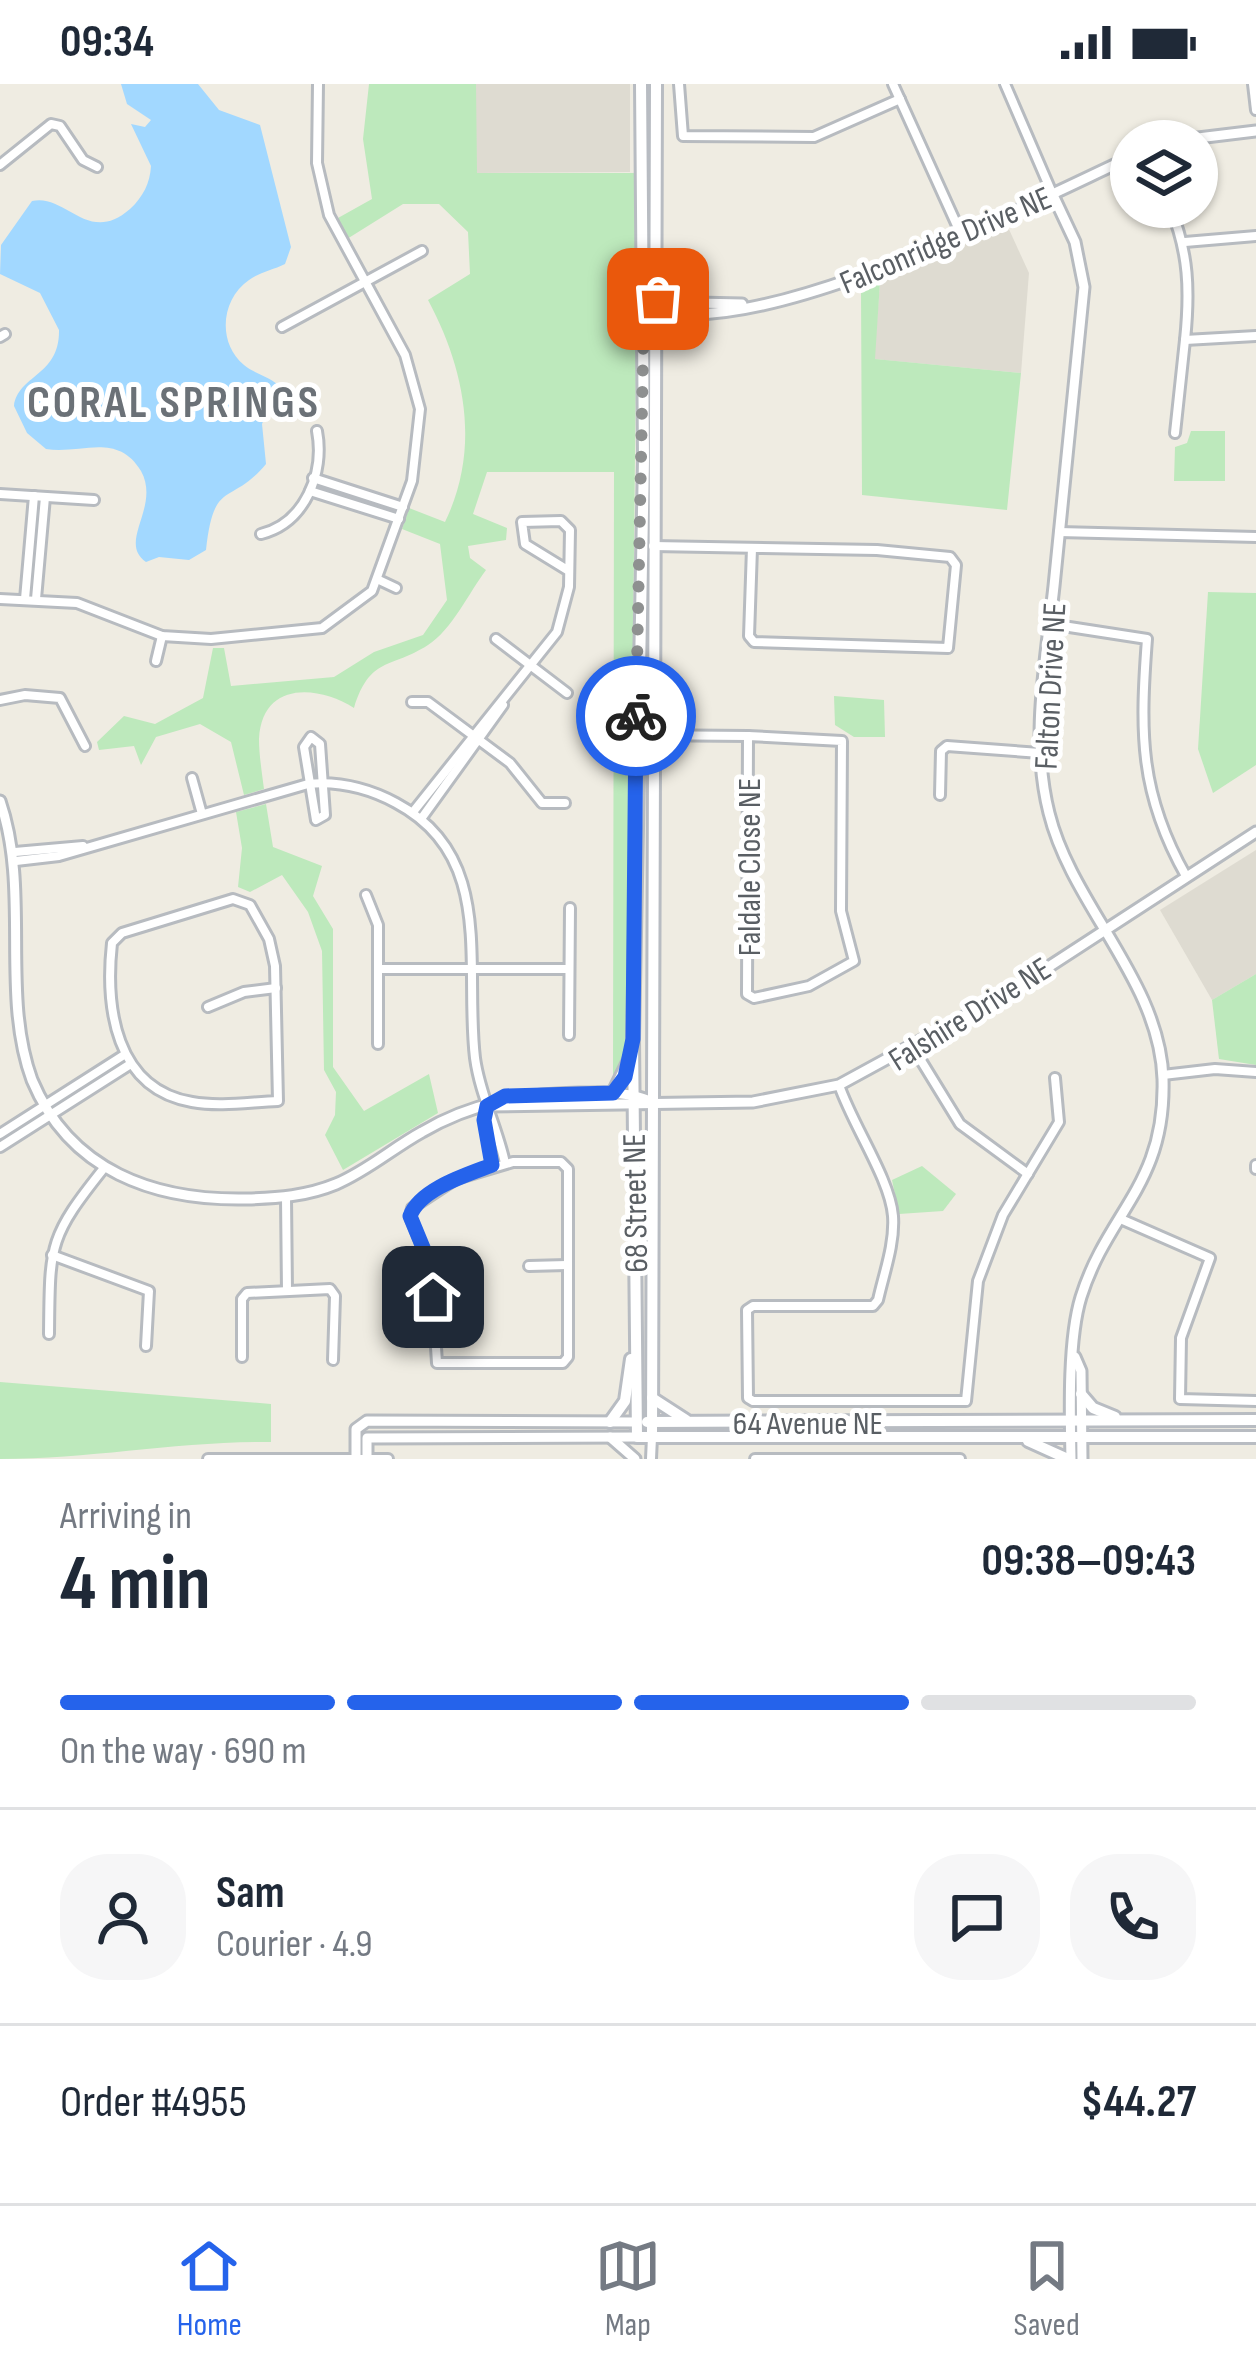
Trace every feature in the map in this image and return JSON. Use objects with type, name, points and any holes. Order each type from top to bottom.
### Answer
[{"type":"main road","name":"68 Street NE","points":[[641,84],[651,736],[652,1437]]},
{"type":"main road","name":"68 Street NE","points":[[637,1437],[635,735],[658,342],[656,84]]},
{"type":"main road","points":[[658,342],[671,320],[684,312]]},
{"type":"main road","points":[[613,1093],[625,1077],[633,1039]]},
{"type":"main road","points":[[610,1422],[626,1401],[637,1326]]},
{"type":"main road","points":[[1081,1394],[1093,1408],[1130,1421]]},
{"type":"main road","points":[[651,1397],[689,1422]]},
{"type":"main road","name":"64 Avenue NE","points":[[638,1422],[1256,1420]]},
{"type":"main road","name":"64 Avenue NE","points":[[637,1437],[1256,1437]]},
{"type":"main road","points":[[1013,1437],[1055,1448],[1069,1459]]},
{"type":"street","points":[[0,602],[77,603],[162,636],[219,639],[322,628],[358,604],[379,580],[418,456],[418,395],[405,355],[364,284],[322,190],[315,131],[318,84]]},
{"type":"street","points":[[679,84],[682,136],[814,137],[900,99]]},
{"type":"street","points":[[893,84],[960,232]]},
{"type":"street","points":[[1005,84],[1052,194]]},
{"type":"street","points":[[1253,84],[1256,110]]},
{"type":"street","points":[[0,165],[38,129],[56,124],[83,160],[98,167]]},
{"type":"street","points":[[1218,135],[1256,130]]},
{"type":"street","name":"Falconridge Drive NE","points":[[658,306],[684,312],[816,295],[1110,167]]},
{"type":"street","name":"Falton Drive NE","points":[[1052,194],[1075,242],[1084,287],[1040,753],[1057,840],[1101,931],[1142,999],[1163,1075],[1162,1122],[1153,1162],[1080,1299],[1076,1357],[1081,1394],[1076,1421]]},
{"type":"street","points":[[1175,433],[1190,290],[1179,228]]},
{"type":"street","points":[[1185,242],[1256,236]]},
{"type":"street","points":[[282,327],[422,251]]},
{"type":"street","name":"Falconridge Drive NE","points":[[644,306],[753,304]]},
{"type":"street","points":[[1185,340],[1256,336]]},
{"type":"street","points":[[261,534],[286,524],[310,490],[320,450],[316,430]]},
{"type":"street","points":[[314,478],[403,507]]},
{"type":"street","points":[[310,490],[399,519]]},
{"type":"street","points":[[0,494],[94,500]]},
{"type":"street","points":[[25,599],[34,496]]},
{"type":"street","points":[[36,599],[45,497]]},
{"type":"street","points":[[417,816],[557,632],[569,571],[570,530],[561,521],[522,522],[524,544],[569,571]]},
{"type":"street","points":[[1059,532],[1256,537]]},
{"type":"street","points":[[649,546],[878,550],[950,557],[956,565],[948,648],[754,642],[748,636],[752,548]]},
{"type":"street","points":[[379,580],[396,588]]},
{"type":"street","points":[[1050,625],[1147,639],[1141,726],[1145,783],[1186,876]]},
{"type":"street","points":[[156,661],[162,636]]},
{"type":"street","points":[[496,639],[567,693]]},
{"type":"street","points":[[0,700],[25,694],[60,698],[85,746]]},
{"type":"street","points":[[412,702],[428,702],[510,764],[542,802],[565,803]]},
{"type":"street","name":"Faldale Close NE","points":[[635,735],[748,736],[842,741],[841,911],[854,961],[851,967],[809,986],[754,998],[747,994],[748,736]]},
{"type":"street","points":[[311,737],[320,744],[322,782],[325,815],[316,820],[304,747],[311,737]]},
{"type":"street","points":[[940,795],[940,751],[947,746],[1040,753]]},
{"type":"street","points":[[193,778],[202,814]]},
{"type":"street","points":[[15,856],[96,845],[322,782],[379,794],[417,816],[441,840],[462,878],[471,911],[475,1057],[505,1163]]},
{"type":"street","points":[[0,801],[15,856],[18,1025],[48,1110],[76,1146],[124,1180],[176,1196],[286,1198],[339,1183],[423,1131],[505,1096],[613,1093],[634,1100]]},
{"type":"street","name":"Falshire Drive NE","points":[[634,1100],[753,1102],[839,1085],[914,1049],[1256,832]]},
{"type":"street","points":[[366,895],[377,925],[378,1045]]},
{"type":"street","points":[[241,899],[269,939],[276,988],[278,1101],[184,1101],[156,1087],[127,1060],[112,1010],[111,948],[122,933],[241,899]]},
{"type":"street","points":[[569,1035],[570,908]]},
{"type":"street","points":[[380,969],[569,969]]},
{"type":"street","points":[[208,1007],[244,992],[276,988]]},
{"type":"street","points":[[914,1049],[960,1124],[1028,1174]]},
{"type":"street","points":[[0,1147],[127,1060]]},
{"type":"street","points":[[1163,1075],[1215,1069],[1256,1072]]},
{"type":"street","points":[[839,1085],[854,1130],[885,1185],[893,1217],[878,1300],[873,1306],[753,1306],[747,1310],[748,1398],[753,1401],[966,1401],[978,1281],[1003,1215],[1059,1122],[1055,1078]]},
{"type":"street","points":[[487,1106],[634,1100]]},
{"type":"street","points":[[487,1106],[484,1120],[492,1165]]},
{"type":"street","points":[[0,1134],[48,1110]]},
{"type":"street","points":[[561,1162],[568,1169],[568,1358],[563,1363],[437,1363],[433,1357],[431,1267],[410,1216],[412,1208],[456,1179],[505,1163],[561,1162]]},
{"type":"street","points":[[49,1334],[52,1255],[67,1211],[104,1168]]},
{"type":"street","points":[[286,1198],[287,1292]]},
{"type":"street","points":[[1123,1220],[1210,1258],[1181,1338],[1180,1399],[1256,1401]]},
{"type":"street","points":[[52,1255],[149,1291],[146,1346]]},
{"type":"street","points":[[529,1266],[567,1265]]},
{"type":"street","points":[[242,1357],[242,1299],[247,1293],[330,1289],[334,1296],[333,1360]]},
{"type":"street","name":"Falton Drive NE","points":[[1076,1357],[1069,1372],[1076,1421]]},
{"type":"street","points":[[1076,1421],[1082,1459]]},
{"type":"street","name":"64 Avenue NE","points":[[356,1459],[359,1424],[638,1422]]},
{"type":"street","points":[[1069,1459],[1076,1436]]},
{"type":"street","name":"64 Avenue NE","points":[[367,1459],[367,1438],[637,1437]]},
{"type":"street","name":"68 Street NE","points":[[636,1459],[637,1437]]},
{"type":"street","name":"68 Street NE","points":[[651,1459],[652,1437]]},
{"type":"street","points":[[610,1438],[636,1459]]},
{"type":"street","points":[[208,1459],[388,1459]]},
{"type":"street","points":[[754,1459],[960,1459]]},
{"type":"shaded area","points":[[476,84],[630,84],[630,172],[476,173]]},
{"type":"shaded area","points":[[1007,225],[1029,273],[1021,373],[874,359],[880,282]]},
{"type":"shaded area","points":[[1256,850],[1256,974],[1212,1000],[1160,910]]},
{"type":"green space","points":[[369,84],[476,84],[477,173],[638,173],[629,1024],[619,1079],[613,1075],[614,472],[487,472],[473,514],[507,528],[506,540],[468,546],[470,558],[486,570],[452,621],[428,645],[375,672],[354,708],[309,692],[294,693],[270,706],[259,739],[264,789],[244,795],[231,742],[200,724],[156,737],[141,765],[134,746],[99,750],[97,742],[124,716],[155,724],[203,698],[213,648],[224,648],[231,686],[334,677],[374,652],[423,635],[447,600],[440,544],[402,529],[409,508],[445,522],[463,466],[464,409],[459,381],[428,300],[470,274],[468,232],[439,204],[403,204],[347,239],[338,218],[372,199],[363,139]]},
{"type":"green space","points":[[880,282],[875,359],[1021,373],[1007,510],[862,495],[861,290]]},
{"type":"green space","points":[[1191,431],[1225,431],[1225,481],[1174,481],[1175,447],[1187,443]]},
{"type":"green space","points":[[1208,592],[1256,593],[1256,765],[1213,793],[1198,749]]},
{"type":"green space","points":[[834,696],[884,700],[885,737],[854,737],[835,725]]},
{"type":"green space","points":[[266,804],[273,847],[322,866],[313,896],[333,929],[333,1067],[364,1111],[429,1074],[438,1113],[343,1170],[325,1135],[335,1115],[336,1092],[324,1070],[322,951],[308,912],[282,875],[250,892],[238,887],[242,848],[236,812]]},
{"type":"green space","points":[[1256,974],[1256,1065],[1219,1059],[1212,1000]]},
{"type":"green space","points":[[922,1166],[956,1194],[943,1211],[899,1214],[892,1180]]},
{"type":"green space","points":[[0,1382],[271,1404],[271,1442],[0,1459]]},
{"type":"water","points":[[121,84],[198,84],[219,110],[260,125],[291,247],[285,264],[240,288],[226,321],[235,356],[278,385],[262,424],[266,464],[219,502],[206,550],[189,560],[159,557],[146,562],[138,554],[146,484],[131,459],[109,448],[46,449],[27,433],[14,406],[23,388],[53,357],[59,330],[40,293],[0,274],[1,245],[32,201],[56,204],[102,222],[115,219],[139,200],[151,166],[131,124],[145,127],[151,120],[127,104]]},
{"type":"way so far","points":[[636,716],[644,306],[658,299]]},
{"type":"district","name":"CORAL SPRINGS","points":[[174,401]]},
{"type":"route","points":[[433,1297],[431,1267],[410,1216],[412,1208],[456,1179],[492,1165],[484,1120],[487,1106],[505,1096],[613,1093],[625,1077],[633,1039],[636,716]]}]
